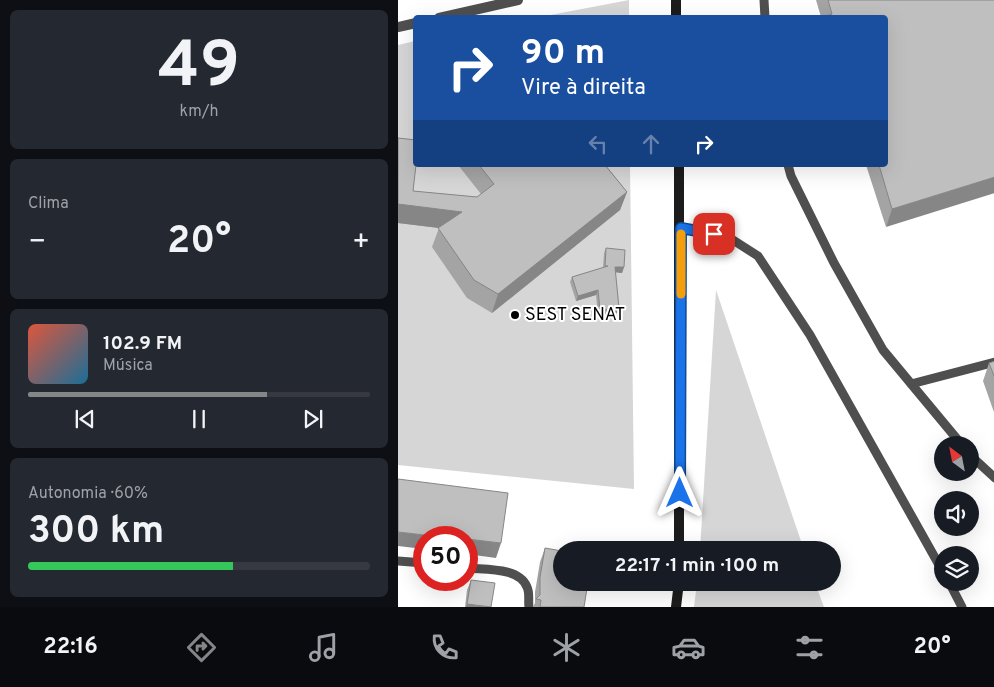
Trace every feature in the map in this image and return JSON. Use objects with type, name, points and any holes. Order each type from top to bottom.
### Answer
[{"type":"main road","points":[[676,0],[676,15]]},
{"type":"main road","points":[[679,541],[680,167]]},
{"type":"main road","points":[[676,607],[678,591]]},
{"type":"street","points":[[452,15],[518,0]]},
{"type":"street","points":[[398,27],[413,24]]},
{"type":"lane","points":[[764,0],[765,15]]},
{"type":"lane","points":[[789,167],[791,176],[839,272],[883,350],[954,436]]},
{"type":"lane","points":[[681,228],[732,240],[758,256],[810,336],[934,556]]},
{"type":"lane","points":[[911,384],[994,362]]},
{"type":"lane","points":[[979,464],[994,478]]},
{"type":"lane","points":[[398,561],[413,562]]},
{"type":"lane","points":[[478,569],[508,572],[520,578],[528,588],[529,607]]},
{"type":"lane","points":[[954,591],[962,607]]},
{"type":"shaded area","points":[[629,0],[629,15],[550,15]]},
{"type":"shaded area","name":"SEST SENAT","points":[[413,41],[413,167],[630,167],[634,489],[398,465],[398,45]]},
{"type":"shaded area","points":[[716,290],[801,541],[701,541]]},
{"type":"shaded area","points":[[696,591],[818,591],[824,607],[694,607]]},
{"type":"building","points":[[828,0],[995,0],[995,177],[892,209],[880,167],[888,167],[888,15],[829,15],[832,14]]},
{"type":"building","points":[[398,138],[413,140],[413,167],[416,167],[413,191],[477,197],[494,184],[481,167],[607,167],[627,192],[498,294],[474,280],[438,228],[462,212],[398,204]]},
{"type":"building","points":[[606,248],[625,250],[624,267],[615,267],[619,308],[600,310],[598,290],[578,296],[572,277],[608,266],[605,266]]},
{"type":"building","points":[[995,361],[995,378],[989,363]]},
{"type":"building","points":[[398,479],[508,493],[501,543],[478,540],[478,526],[413,526],[413,534],[398,532]]},
{"type":"building","points":[[545,548],[553,549],[553,591],[587,591],[584,607],[540,607],[541,600],[536,599],[540,595],[540,577]]},
{"type":"building","points":[[478,581],[495,583],[491,607],[467,604],[469,591],[478,591]]},
{"type":"slow traffic","points":[[681,234],[681,294]]},
{"type":"place","name":"SEST SENAT","points":[[515,315]]},
{"type":"route","points":[[680,493],[681,228],[714,234]]}]
